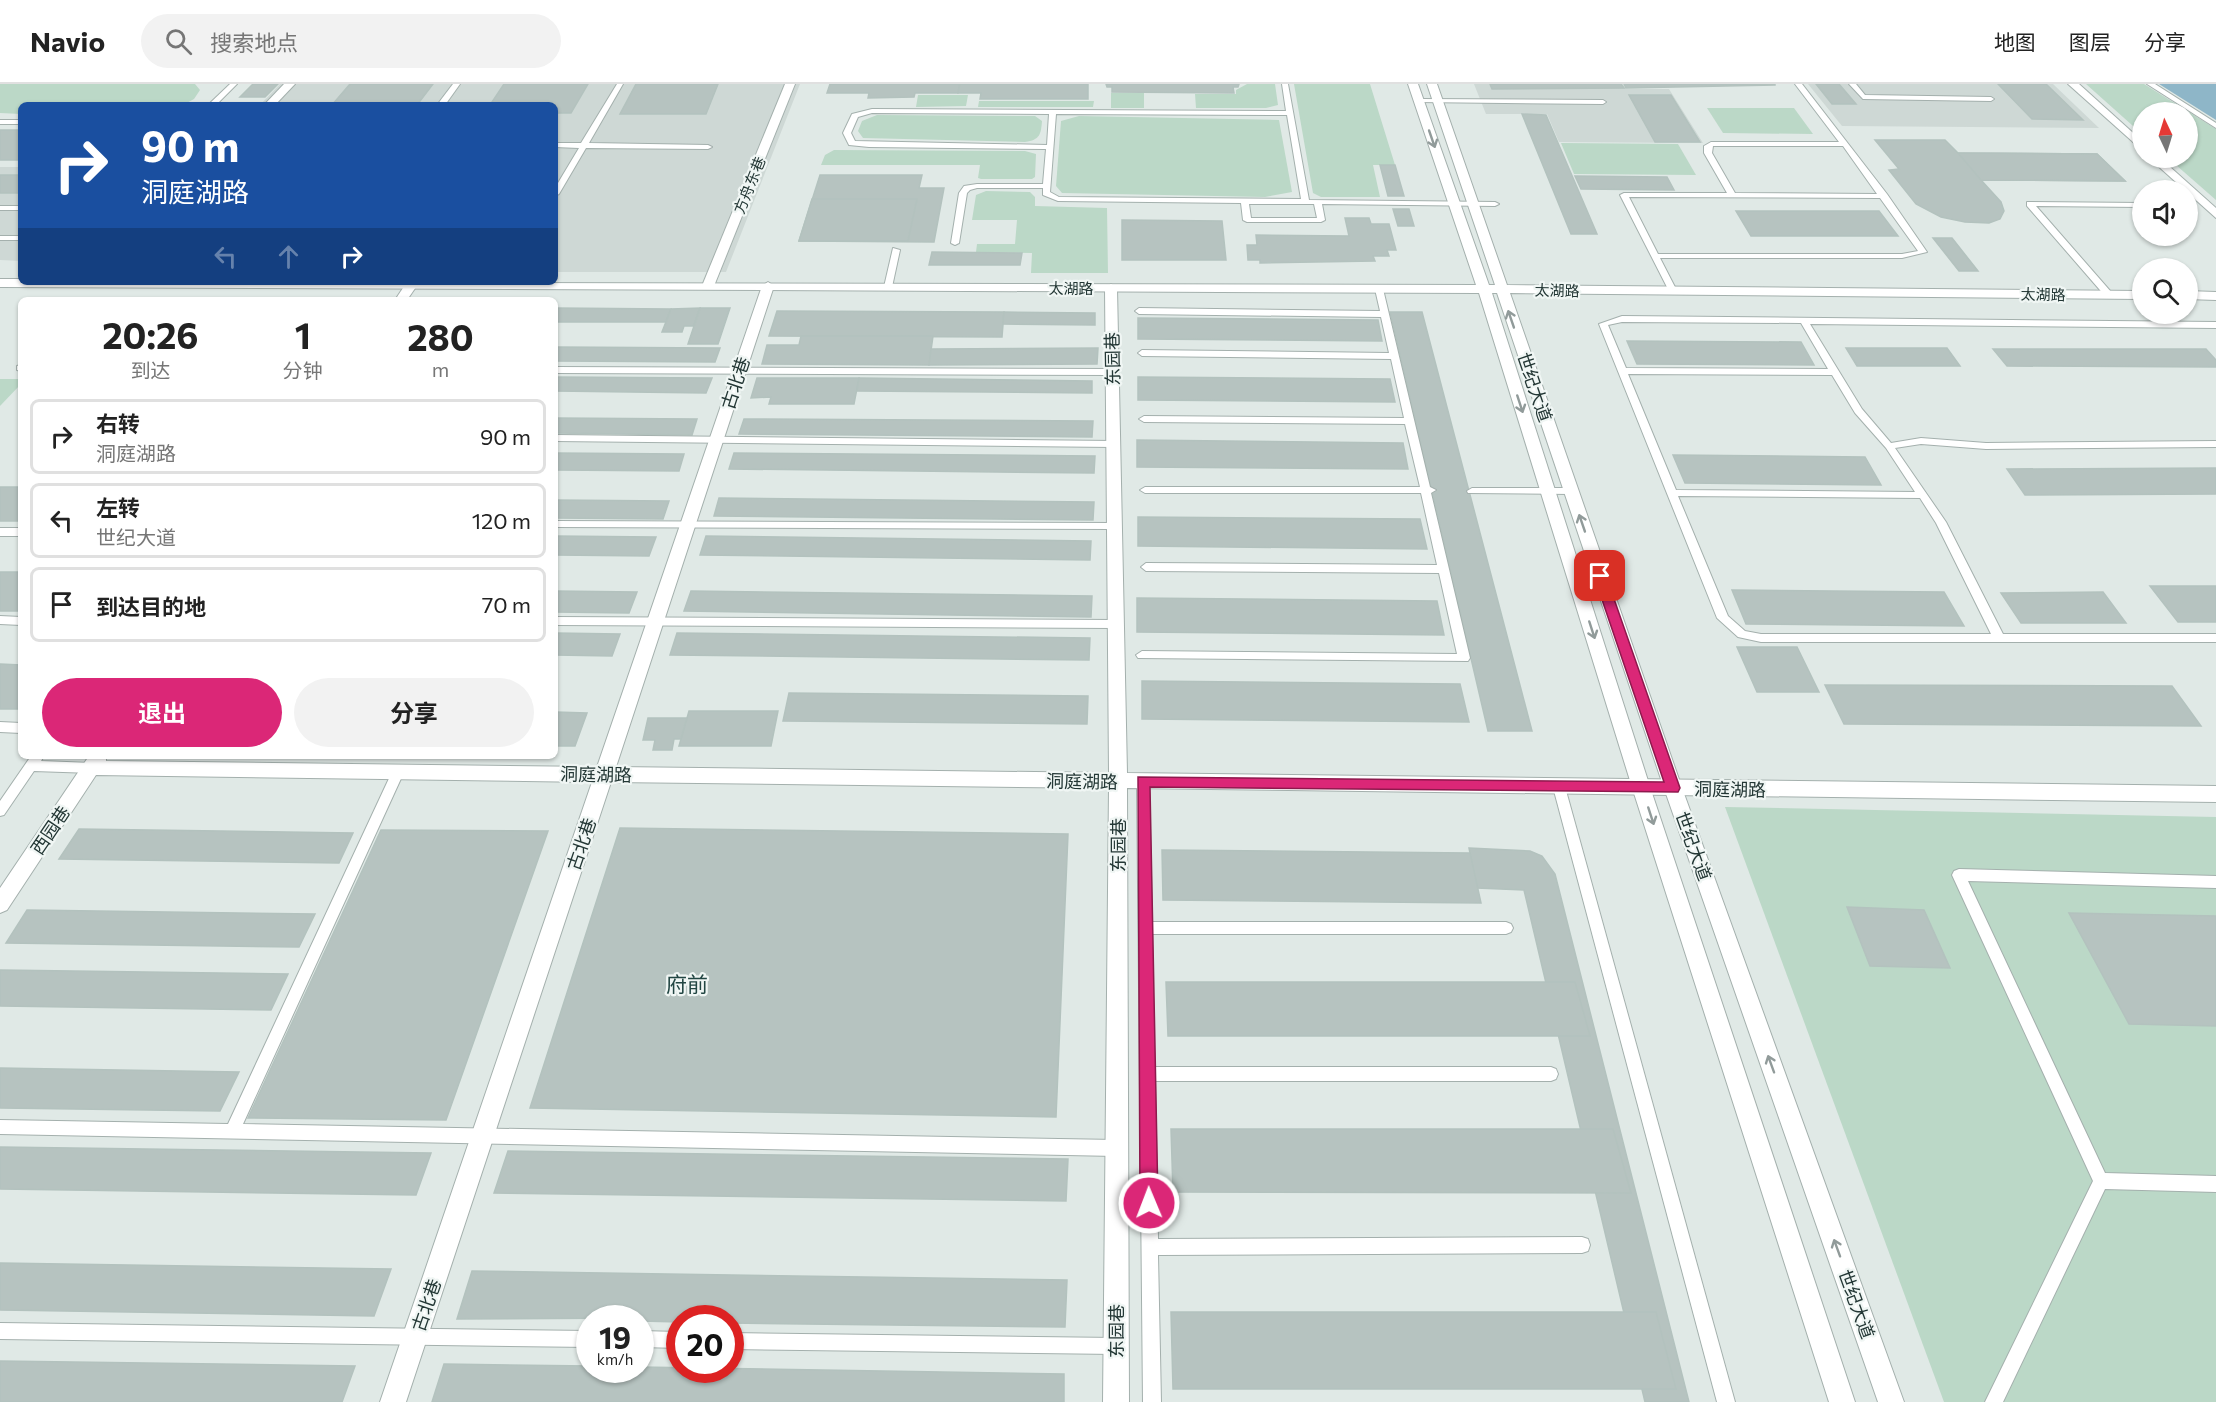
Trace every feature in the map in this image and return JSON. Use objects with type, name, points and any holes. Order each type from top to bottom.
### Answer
[{"type":"street","points":[[272,102],[290,84]]},
{"type":"street","name":"方舟东巷","points":[[708,286],[790,84]]},
{"type":"street","points":[[2073,84],[2132,138]]},
{"type":"street","name":"世纪大道","points":[[1416,92],[1463,203],[1493,289],[1570,491],[1673,788],[1892,1402]]},
{"type":"street","name":"世纪大道","points":[[1435,92],[1463,203]]},
{"type":"street","points":[[2165,168],[2216,214]]},
{"type":"street","name":"太湖路","points":[[0,283],[18,283]]},
{"type":"street","name":"太湖路","points":[[558,284],[2132,295]]},
{"type":"street","name":"古北巷","points":[[393,1402],[768,286]]},
{"type":"street","name":"东园巷","points":[[1111,288],[1118,781],[1116,1402]]},
{"type":"street","name":"世纪大道","points":[[1493,289],[1548,491],[1641,787],[1842,1402]]},
{"type":"street","points":[[2198,296],[2216,296]]},
{"type":"street","name":"洞庭湖路","points":[[95,762],[398,772],[2216,794]]},
{"type":"street","name":"西园巷","points":[[0,904],[95,762]]},
{"type":"lane","points":[[216,102],[234,84]]},
{"type":"lane","points":[[443,102],[457,84]]},
{"type":"lane","points":[[558,189],[620,84]]},
{"type":"lane","points":[[1285,84],[1305,201]]},
{"type":"lane","points":[[1656,256],[1902,256],[1923,252],[1884,196],[1798,84]]},
{"type":"lane","points":[[1852,84],[1863,98],[1991,99]]},
{"type":"lane","points":[[2150,84],[2216,126]]},
{"type":"lane","points":[[1416,92],[1603,102]]},
{"type":"lane","points":[[1050,147],[869,145],[852,143],[847,133],[852,118],[867,111],[1290,113]]},
{"type":"lane","points":[[1053,112],[1046,193],[1049,197],[1058,199],[1495,204]]},
{"type":"lane","points":[[0,122],[18,122]]},
{"type":"lane","points":[[1733,196],[1708,153],[1707,146],[1711,144],[1845,144]]},
{"type":"lane","points":[[558,146],[708,147]]},
{"type":"lane","points":[[955,243],[963,193],[967,188],[1046,186]]},
{"type":"lane","points":[[1673,291],[1624,195],[1884,196]]},
{"type":"lane","points":[[1245,201],[1247,220],[1321,220],[1317,201]]},
{"type":"lane","points":[[2109,295],[2030,204],[2132,205]]},
{"type":"lane","points":[[0,208],[18,207]]},
{"type":"lane","points":[[0,238],[18,238]]},
{"type":"lane","points":[[888,287],[896,250]]},
{"type":"lane","points":[[1142,654],[1464,658],[1428,490],[1409,421],[1379,289]]},
{"type":"lane","points":[[1138,311],[1385,314]]},
{"type":"lane","points":[[2216,325],[1804,321],[1608,321],[1603,324],[1723,618],[1742,634],[1761,638],[1998,636],[2216,638]]},
{"type":"lane","points":[[1804,321],[1858,411],[1889,446],[1941,522],[1998,636]]},
{"type":"lane","points":[[1142,353],[1394,356]]},
{"type":"lane","points":[[558,370],[1113,372]]},
{"type":"lane","points":[[1622,370],[1835,372]]},
{"type":"lane","points":[[1144,419],[1409,421]]},
{"type":"lane","points":[[558,438],[1114,444]]},
{"type":"lane","points":[[1889,446],[1921,441],[1986,446],[2216,444]]},
{"type":"lane","points":[[1145,490],[1428,490]]},
{"type":"lane","points":[[1472,490],[1570,491]]},
{"type":"lane","points":[[1672,492],[1923,495]]},
{"type":"lane","points":[[558,524],[1115,526]]},
{"type":"lane","points":[[0,532],[18,532]]},
{"type":"lane","points":[[1146,567],[1444,569]]},
{"type":"lane","points":[[0,620],[18,621]]},
{"type":"lane","points":[[558,621],[1115,624]]},
{"type":"lane","points":[[0,727],[18,728]]},
{"type":"lane","points":[[0,811],[35,761],[95,762]]},
{"type":"lane","points":[[232,1131],[398,772]]},
{"type":"lane","points":[[1143,781],[1152,1402]]},
{"type":"lane","points":[[1560,787],[1726,1402]]},
{"type":"lane","points":[[2101,1182],[1959,875],[2216,882]]},
{"type":"lane","points":[[1145,928],[1506,928]]},
{"type":"lane","points":[[1148,1074],[1551,1074]]},
{"type":"lane","points":[[0,1127],[1116,1148]]},
{"type":"lane","points":[[2101,1182],[2216,1184]]},
{"type":"lane","points":[[1994,1402],[2101,1182]]},
{"type":"lane","points":[[1149,1247],[1581,1245]]},
{"type":"lane","points":[[0,1331],[576,1339]]},
{"type":"lane","points":[[744,1341],[1116,1346]]},
{"type":"shaded area","points":[[280,84],[800,84],[726,272],[558,272],[558,102],[263,102]]},
{"type":"shaded area","points":[[1474,84],[1623,84],[1626,89],[1669,89],[1703,143],[1559,142],[1547,114],[1486,114]]},
{"type":"shaded area","points":[[1808,84],[2053,84],[2099,128],[1842,126]]},
{"type":"shaded area","points":[[0,167],[18,167],[18,261],[0,260]]},
{"type":"green space","points":[[0,84],[195,84],[200,90],[194,99],[188,102],[18,102],[18,114],[0,113]]},
{"type":"green space","points":[[1247,84],[1275,84],[1278,105],[1266,108],[1196,108],[1195,94],[1236,94],[1236,90]]},
{"type":"green space","points":[[1294,84],[1370,84],[1395,165],[1373,165],[1380,197],[1321,197],[1313,193]]},
{"type":"green space","points":[[2086,84],[2144,84],[2173,102],[2132,102],[2132,125]]},
{"type":"green space","points":[[1111,93],[1144,93],[1144,108],[1111,108]]},
{"type":"green space","points":[[918,95],[968,95],[966,106],[916,107]]},
{"type":"green space","points":[[979,101],[1094,101],[1093,107],[978,107]]},
{"type":"green space","points":[[1707,108],[1794,108],[1813,134],[1723,133]]},
{"type":"green space","points":[[877,115],[1035,116],[1042,121],[1039,136],[1025,142],[863,138],[858,131],[862,121]]},
{"type":"green space","points":[[1079,116],[1279,120],[1292,192],[1265,197],[1062,193],[1056,186],[1061,121]]},
{"type":"green space","points":[[2198,118],[2216,129],[2216,200],[2198,184],[2198,180],[2193,180],[2179,168],[2198,168]]},
{"type":"green space","points":[[1561,143],[1678,144],[1696,175],[1574,174]]},
{"type":"green space","points":[[834,150],[1025,151],[1036,154],[1035,177],[1032,179],[981,179],[978,178],[980,165],[821,165],[825,155]]},
{"type":"green space","points":[[986,191],[1030,192],[1035,197],[1035,206],[1107,208],[1108,273],[1031,273],[1032,253],[976,252],[977,244],[1015,244],[1017,220],[972,220],[976,195]]},
{"type":"green space","points":[[0,379],[18,379],[18,387],[0,406]]},
{"type":"green space","points":[[1725,807],[2216,817],[2216,1402],[1944,1402]]},
{"type":"water","points":[[2159,84],[2216,84],[2216,120],[2198,109],[2198,102],[2188,102]]},
{"type":"building","points":[[253,84],[278,84],[265,97],[240,97]]},
{"type":"building","points":[[350,84],[433,84],[419,102],[335,102]]},
{"type":"building","points":[[504,84],[588,84],[571,113],[558,113],[558,102],[492,102]]},
{"type":"building","points":[[636,84],[718,84],[706,114],[620,114]]},
{"type":"building","points":[[830,84],[960,84],[958,93],[915,93],[914,97],[868,98],[869,93],[827,93]]},
{"type":"building","points":[[960,84],[1088,84],[1088,99],[980,99],[981,93],[958,93]]},
{"type":"building","points":[[1106,84],[1239,84],[1238,87],[1233,87],[1234,93],[1112,92],[1112,87],[1107,87]]},
{"type":"building","points":[[1490,84],[1621,84],[1624,88],[1492,89]]},
{"type":"building","points":[[1624,84],[1775,84],[1775,85],[1626,88]]},
{"type":"building","points":[[1816,84],[1839,84],[1856,104],[1832,104]]},
{"type":"building","points":[[1998,84],[2046,84],[2083,120],[2032,119]]},
{"type":"building","points":[[1629,95],[1671,95],[1700,142],[1655,142]]},
{"type":"building","points":[[1522,114],[1546,115],[1597,234],[1571,234]]},
{"type":"building","points":[[0,130],[18,130],[18,160],[0,160]]},
{"type":"building","points":[[1875,140],[1945,140],[1958,153],[2097,154],[2125,181],[1981,180],[2001,202],[2004,211],[2000,219],[1989,223],[1965,222],[1941,217],[1916,204],[1889,170],[1899,169]]},
{"type":"building","points":[[1958,153],[2097,154],[2125,181],[1981,180]]},
{"type":"building","points":[[1380,165],[1395,165],[1404,196],[1388,196]]},
{"type":"building","points":[[0,175],[18,175],[18,193],[0,193]]},
{"type":"building","points":[[820,175],[922,175],[919,188],[944,188],[934,242],[799,241]]},
{"type":"building","points":[[1575,176],[1667,177],[1674,190],[1581,189]]},
{"type":"building","points":[[812,199],[917,199],[908,241],[799,241]]},
{"type":"building","points":[[1393,209],[1409,209],[1414,226],[1398,226]]},
{"type":"building","points":[[1736,211],[1879,211],[1898,236],[1751,236]]},
{"type":"building","points":[[1345,218],[1369,218],[1371,224],[1389,224],[1396,250],[1387,250],[1389,256],[1373,256],[1375,261],[1260,263],[1260,260],[1248,260],[1247,245],[1257,245],[1256,235],[1349,236]]},
{"type":"building","points":[[1122,220],[1222,221],[1226,260],[1122,260]]},
{"type":"building","points":[[1933,238],[1952,238],[1978,271],[1959,271]]},
{"type":"building","points":[[932,252],[1022,253],[1020,265],[929,265]]},
{"type":"building","points":[[558,308],[671,309],[666,322],[558,322]]},
{"type":"building","points":[[700,308],[694,326],[684,326],[682,332],[662,332],[671,309]]},
{"type":"building","points":[[700,308],[730,308],[718,344],[688,344]]},
{"type":"building","points":[[777,311],[1004,312],[1002,337],[769,336]]},
{"type":"building","points":[[1004,312],[1095,313],[1095,325],[1003,324]]},
{"type":"building","points":[[1390,312],[1422,312],[1532,731],[1488,731]]},
{"type":"building","points":[[1138,318],[1378,320],[1382,341],[1138,339]]},
{"type":"building","points":[[801,336],[933,336],[929,365],[762,364],[767,345],[799,345]]},
{"type":"building","points":[[1627,341],[1801,342],[1814,365],[1637,364]]},
{"type":"building","points":[[558,347],[720,348],[715,362],[558,361]]},
{"type":"building","points":[[1098,348],[1097,364],[929,365],[931,349]]},
{"type":"building","points":[[1846,348],[1947,348],[1960,366],[1857,366]]},
{"type":"building","points":[[1993,349],[2206,349],[2216,360],[2216,367],[2007,366]]},
{"type":"building","points":[[558,377],[712,378],[706,393],[558,391]]},
{"type":"building","points":[[1138,377],[1390,379],[1395,402],[1138,400]]},
{"type":"building","points":[[757,378],[859,378],[854,404],[769,404],[771,397],[751,398]]},
{"type":"building","points":[[859,378],[1092,381],[1092,393],[857,391]]},
{"type":"building","points":[[558,418],[697,419],[692,435],[558,433]]},
{"type":"building","points":[[744,419],[1093,421],[1092,437],[739,434]]},
{"type":"building","points":[[1137,440],[1403,443],[1408,469],[1137,467]]},
{"type":"building","points":[[558,453],[684,454],[679,471],[558,470]]},
{"type":"building","points":[[734,453],[1095,456],[1094,473],[729,469]]},
{"type":"building","points":[[1673,455],[1865,457],[1881,485],[1685,483]]},
{"type":"building","points":[[2216,468],[2216,494],[2025,495],[2007,469]]},
{"type":"building","points":[[0,487],[18,487],[18,521],[0,521]]},
{"type":"building","points":[[719,498],[1094,502],[1093,520],[714,516]]},
{"type":"building","points":[[558,500],[669,501],[663,519],[558,518]]},
{"type":"building","points":[[1138,517],[1420,519],[1427,549],[1138,546]]},
{"type":"building","points":[[558,536],[656,537],[649,556],[558,555]]},
{"type":"building","points":[[706,536],[1091,541],[1090,560],[700,555]]},
{"type":"building","points":[[0,572],[18,572],[18,611],[0,611]]},
{"type":"building","points":[[2150,586],[2216,586],[2216,622],[2178,622]]},
{"type":"building","points":[[1732,590],[1944,592],[1964,626],[1746,624]]},
{"type":"building","points":[[558,591],[637,592],[629,613],[558,612]]},
{"type":"building","points":[[691,591],[1092,596],[1091,617],[684,611]]},
{"type":"building","points":[[2103,592],[2126,623],[2021,623],[2001,593]]},
{"type":"building","points":[[1137,598],[1437,601],[1444,635],[1137,632]]},
{"type":"building","points":[[558,633],[620,634],[612,656],[558,655]]},
{"type":"building","points":[[677,633],[1090,638],[1089,660],[670,655]]},
{"type":"building","points":[[1737,647],[1797,647],[1819,692],[1757,692]]},
{"type":"building","points":[[0,664],[18,665],[18,709],[0,709]]},
{"type":"building","points":[[1142,681],[1460,684],[1469,722],[1142,719]]},
{"type":"building","points":[[1825,685],[2172,686],[2201,726],[1844,724]]},
{"type":"building","points":[[789,693],[1088,696],[1087,724],[783,721]]},
{"type":"building","points":[[689,711],[778,711],[771,746],[679,746]]},
{"type":"building","points":[[558,712],[587,713],[575,746],[558,746]]},
{"type":"building","points":[[648,718],[687,718],[681,739],[674,739],[672,750],[653,750],[655,740],[643,740]]},
{"type":"building","points":[[620,828],[1068,834],[1056,1117],[530,1108]]},
{"type":"building","points":[[79,829],[353,833],[339,863],[59,859]]},
{"type":"building","points":[[381,830],[548,831],[446,1120],[248,1118]]},
{"type":"building","points":[[1469,848],[1530,851],[1542,856],[1555,874],[1689,1402],[1645,1402],[1524,890],[1477,888]]},
{"type":"building","points":[[1162,850],[1470,853],[1481,903],[1163,900]]},
{"type":"building","points":[[1847,907],[1924,910],[1950,968],[1870,966]]},
{"type":"building","points":[[27,910],[315,914],[299,947],[6,943]]},
{"type":"building","points":[[2069,913],[2216,916],[2216,1026],[2129,1024]]},
{"type":"building","points":[[0,970],[288,974],[271,1010],[0,1006]]},
{"type":"building","points":[[1166,982],[1575,982],[1590,1036],[1168,1036]]},
{"type":"building","points":[[0,1068],[239,1072],[220,1111],[0,1108]]},
{"type":"building","points":[[1171,1129],[1613,1129],[1631,1193],[1173,1192]]},
{"type":"building","points":[[0,1147],[431,1153],[416,1195],[0,1189]]},
{"type":"building","points":[[508,1151],[1068,1159],[1066,1201],[494,1193]]},
{"type":"building","points":[[0,1263],[391,1269],[374,1316],[0,1310]]},
{"type":"building","points":[[472,1271],[1067,1280],[1065,1327],[744,1323],[744,1305],[666,1305],[666,1322],[654,1321],[654,1305],[576,1305],[576,1318],[457,1319]]},
{"type":"building","points":[[1171,1312],[1656,1312],[1676,1389],[1173,1389]]},
{"type":"building","points":[[0,1361],[355,1366],[342,1402],[0,1402]]},
{"type":"building","points":[[444,1364],[576,1366],[576,1383],[654,1383],[654,1367],[666,1367],[666,1383],[744,1383],[744,1369],[1064,1374],[1064,1402],[432,1402]]},
{"type":"district","name":"府前","points":[[687,983]]},
{"type":"route","points":[[1149,1203],[1143,781],[1673,788],[1600,576]]}]
